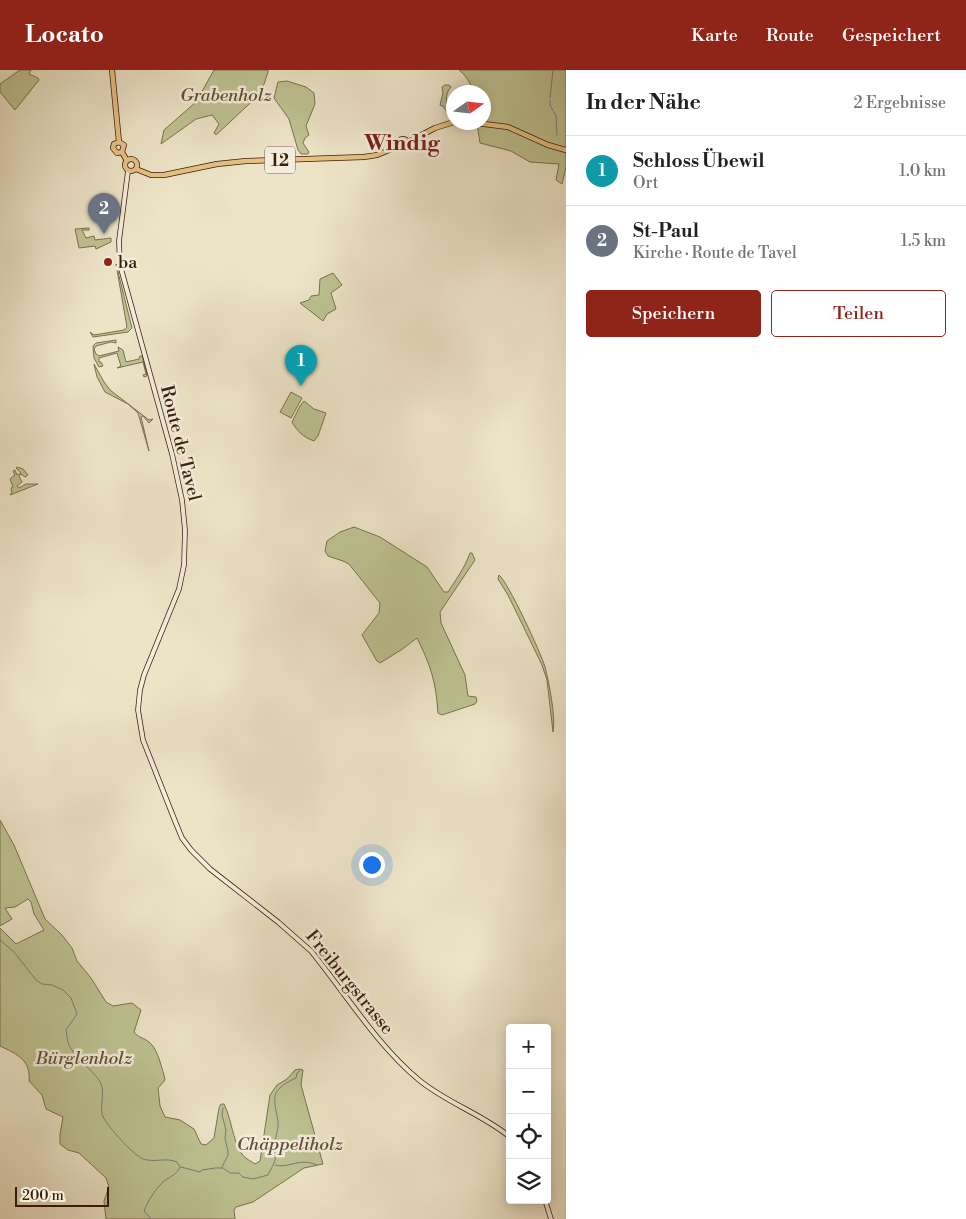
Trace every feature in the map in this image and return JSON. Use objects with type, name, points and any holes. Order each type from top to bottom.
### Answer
[{"type":"main road","name":"12","points":[[112,70],[120,142],[124,145],[122,152],[127,161],[125,167],[128,171],[136,169],[151,175],[164,176],[217,164],[246,161],[377,155],[399,146],[405,148],[408,142],[446,125]]},
{"type":"main road","points":[[491,125],[508,127],[548,145],[566,150]]},
{"type":"main road","name":"12","points":[[120,142],[114,144],[114,148],[117,153],[122,152]]},
{"type":"main road","name":"12","points":[[127,161],[132,160],[135,162],[136,169]]},
{"type":"main road","name":"Route de Tavel","points":[[128,171],[120,228],[120,265],[174,462],[186,539],[184,565],[179,589],[144,675],[139,697],[139,719]]},
{"type":"main road","name":"Freiburgstrasse","points":[[139,719],[142,740],[158,781],[182,838],[196,856],[300,941],[328,972],[385,1046],[411,1073],[445,1099],[506,1134]]},
{"type":"main road","points":[[546,1204],[551,1219]]},
{"type":"green space","points":[[20,70],[31,70],[29,74],[39,80],[15,110],[0,92],[0,84]]},
{"type":"green space","name":"Grabenholz","points":[[214,70],[268,70],[268,72],[261,93],[216,135],[214,133],[219,124],[212,115],[196,119],[161,144],[164,130],[196,102]]},
{"type":"green space","points":[[459,70],[566,70],[566,167],[562,184],[556,180],[559,164],[530,162],[511,151],[480,143],[478,130],[491,130],[491,85],[470,85],[464,74]]},
{"type":"green space","points":[[287,81],[306,87],[314,93],[315,104],[306,126],[309,135],[303,143],[309,152],[308,154],[301,154],[298,150],[289,119],[274,98],[278,82]]},
{"type":"green space","points":[[446,85],[446,110],[440,105],[443,93],[442,87]]},
{"type":"green space","points":[[89,228],[89,230],[82,230],[86,238],[94,236],[95,240],[111,238],[111,242],[96,249],[95,246],[79,248],[75,229]]},
{"type":"green space","points":[[116,264],[132,328],[128,332],[93,337],[90,332],[94,335],[124,330],[127,327]]},
{"type":"green space","points":[[333,273],[342,285],[331,293],[336,309],[327,314],[323,321],[300,303],[309,300],[311,296],[319,295],[320,279]]},
{"type":"green space","points":[[116,340],[116,343],[111,342],[96,346],[94,349],[96,354],[99,356],[119,351],[118,347],[123,350],[126,362],[139,359],[142,356],[147,376],[144,377],[143,375],[146,374],[143,362],[117,368],[121,366],[117,353],[99,358],[99,362],[103,366],[99,367],[94,358],[93,346],[96,343]]},
{"type":"green space","points":[[94,364],[110,390],[149,420],[153,419],[149,423],[143,416],[141,417],[149,451],[138,413],[128,404],[105,392],[97,377]]},
{"type":"green space","points":[[291,392],[302,398],[291,418],[280,412]]},
{"type":"green space","points":[[304,401],[314,409],[326,413],[318,436],[314,441],[301,434],[292,422]]},
{"type":"green space","points":[[17,467],[23,469],[28,475],[25,477],[21,474],[19,476],[22,482],[17,486],[19,488],[26,484],[38,484],[10,495],[12,492],[11,488],[13,487],[10,479],[15,475],[13,471],[15,470],[17,475],[21,473]]},
{"type":"green space","points":[[354,527],[380,537],[427,567],[444,592],[448,592],[463,569],[470,553],[472,553],[475,560],[440,612],[441,623],[465,675],[468,696],[476,697],[477,701],[475,704],[442,715],[438,713],[432,674],[417,638],[380,663],[377,661],[362,635],[379,613],[380,603],[349,564],[328,556],[325,551],[327,541],[340,532]]},
{"type":"green space","points":[[499,575],[516,603],[545,667],[553,709],[553,732],[547,680],[542,665],[508,595],[498,579]]},
{"type":"green space","name":"Bürglenholz","points":[[0,820],[14,845],[45,919],[62,935],[72,948],[77,961],[91,978],[106,1002],[113,1006],[132,1003],[141,1010],[134,1032],[151,1044],[159,1059],[165,1080],[158,1088],[160,1106],[165,1117],[180,1120],[194,1129],[201,1144],[206,1145],[214,1138],[219,1108],[221,1104],[224,1104],[242,1154],[255,1164],[260,1161],[270,1095],[277,1085],[287,1079],[295,1070],[300,1069],[303,1070],[301,1085],[323,1164],[304,1168],[253,1202],[236,1207],[234,1210],[235,1219],[106,1219],[104,1201],[109,1187],[106,1178],[79,1153],[68,1150],[60,1144],[63,1117],[46,1109],[42,1095],[29,1081],[28,1068],[22,1059],[0,1046],[0,928],[16,944],[44,930],[34,914],[31,902],[28,899],[15,907],[5,908],[12,919],[0,926]]},
{"type":"waterway","points":[[550,98],[553,70]]},
{"type":"waterway","points":[[550,100],[550,105],[556,116],[557,135]]},
{"type":"waterway","points":[[0,940],[14,952],[36,980],[42,984],[52,985],[63,990],[71,998],[77,1014],[66,1030],[68,1043],[74,1053],[99,1080],[102,1092],[102,1114],[113,1131],[139,1157],[143,1159],[173,1161],[177,1162],[180,1167],[159,1186],[149,1200],[144,1211],[151,1219]]},
{"type":"waterway","points":[[181,1167],[200,1172],[202,1170],[223,1168],[230,1173],[239,1173],[243,1177],[253,1179],[268,1175],[275,1158],[273,1147],[278,1126],[275,1105],[276,1092],[296,1078],[297,1073],[300,1071]]},
{"type":"waterway","points":[[222,1167],[228,1155],[225,1138],[226,1130],[222,1115],[223,1108]]},
{"type":"waterway","points":[[275,1165],[285,1166],[305,1162],[317,1165]]},
{"type":"place","name":"St-Paul","points":[[104,234]]},
{"type":"place","name":"ba","points":[[108,262]]},
{"type":"place","name":"Schloss Übewil","points":[[301,386]]},
{"type":"district","name":"Windig","points":[[402,142]]},
{"type":"park label","name":"Chäppeliholz","points":[[290,1144]]}]
